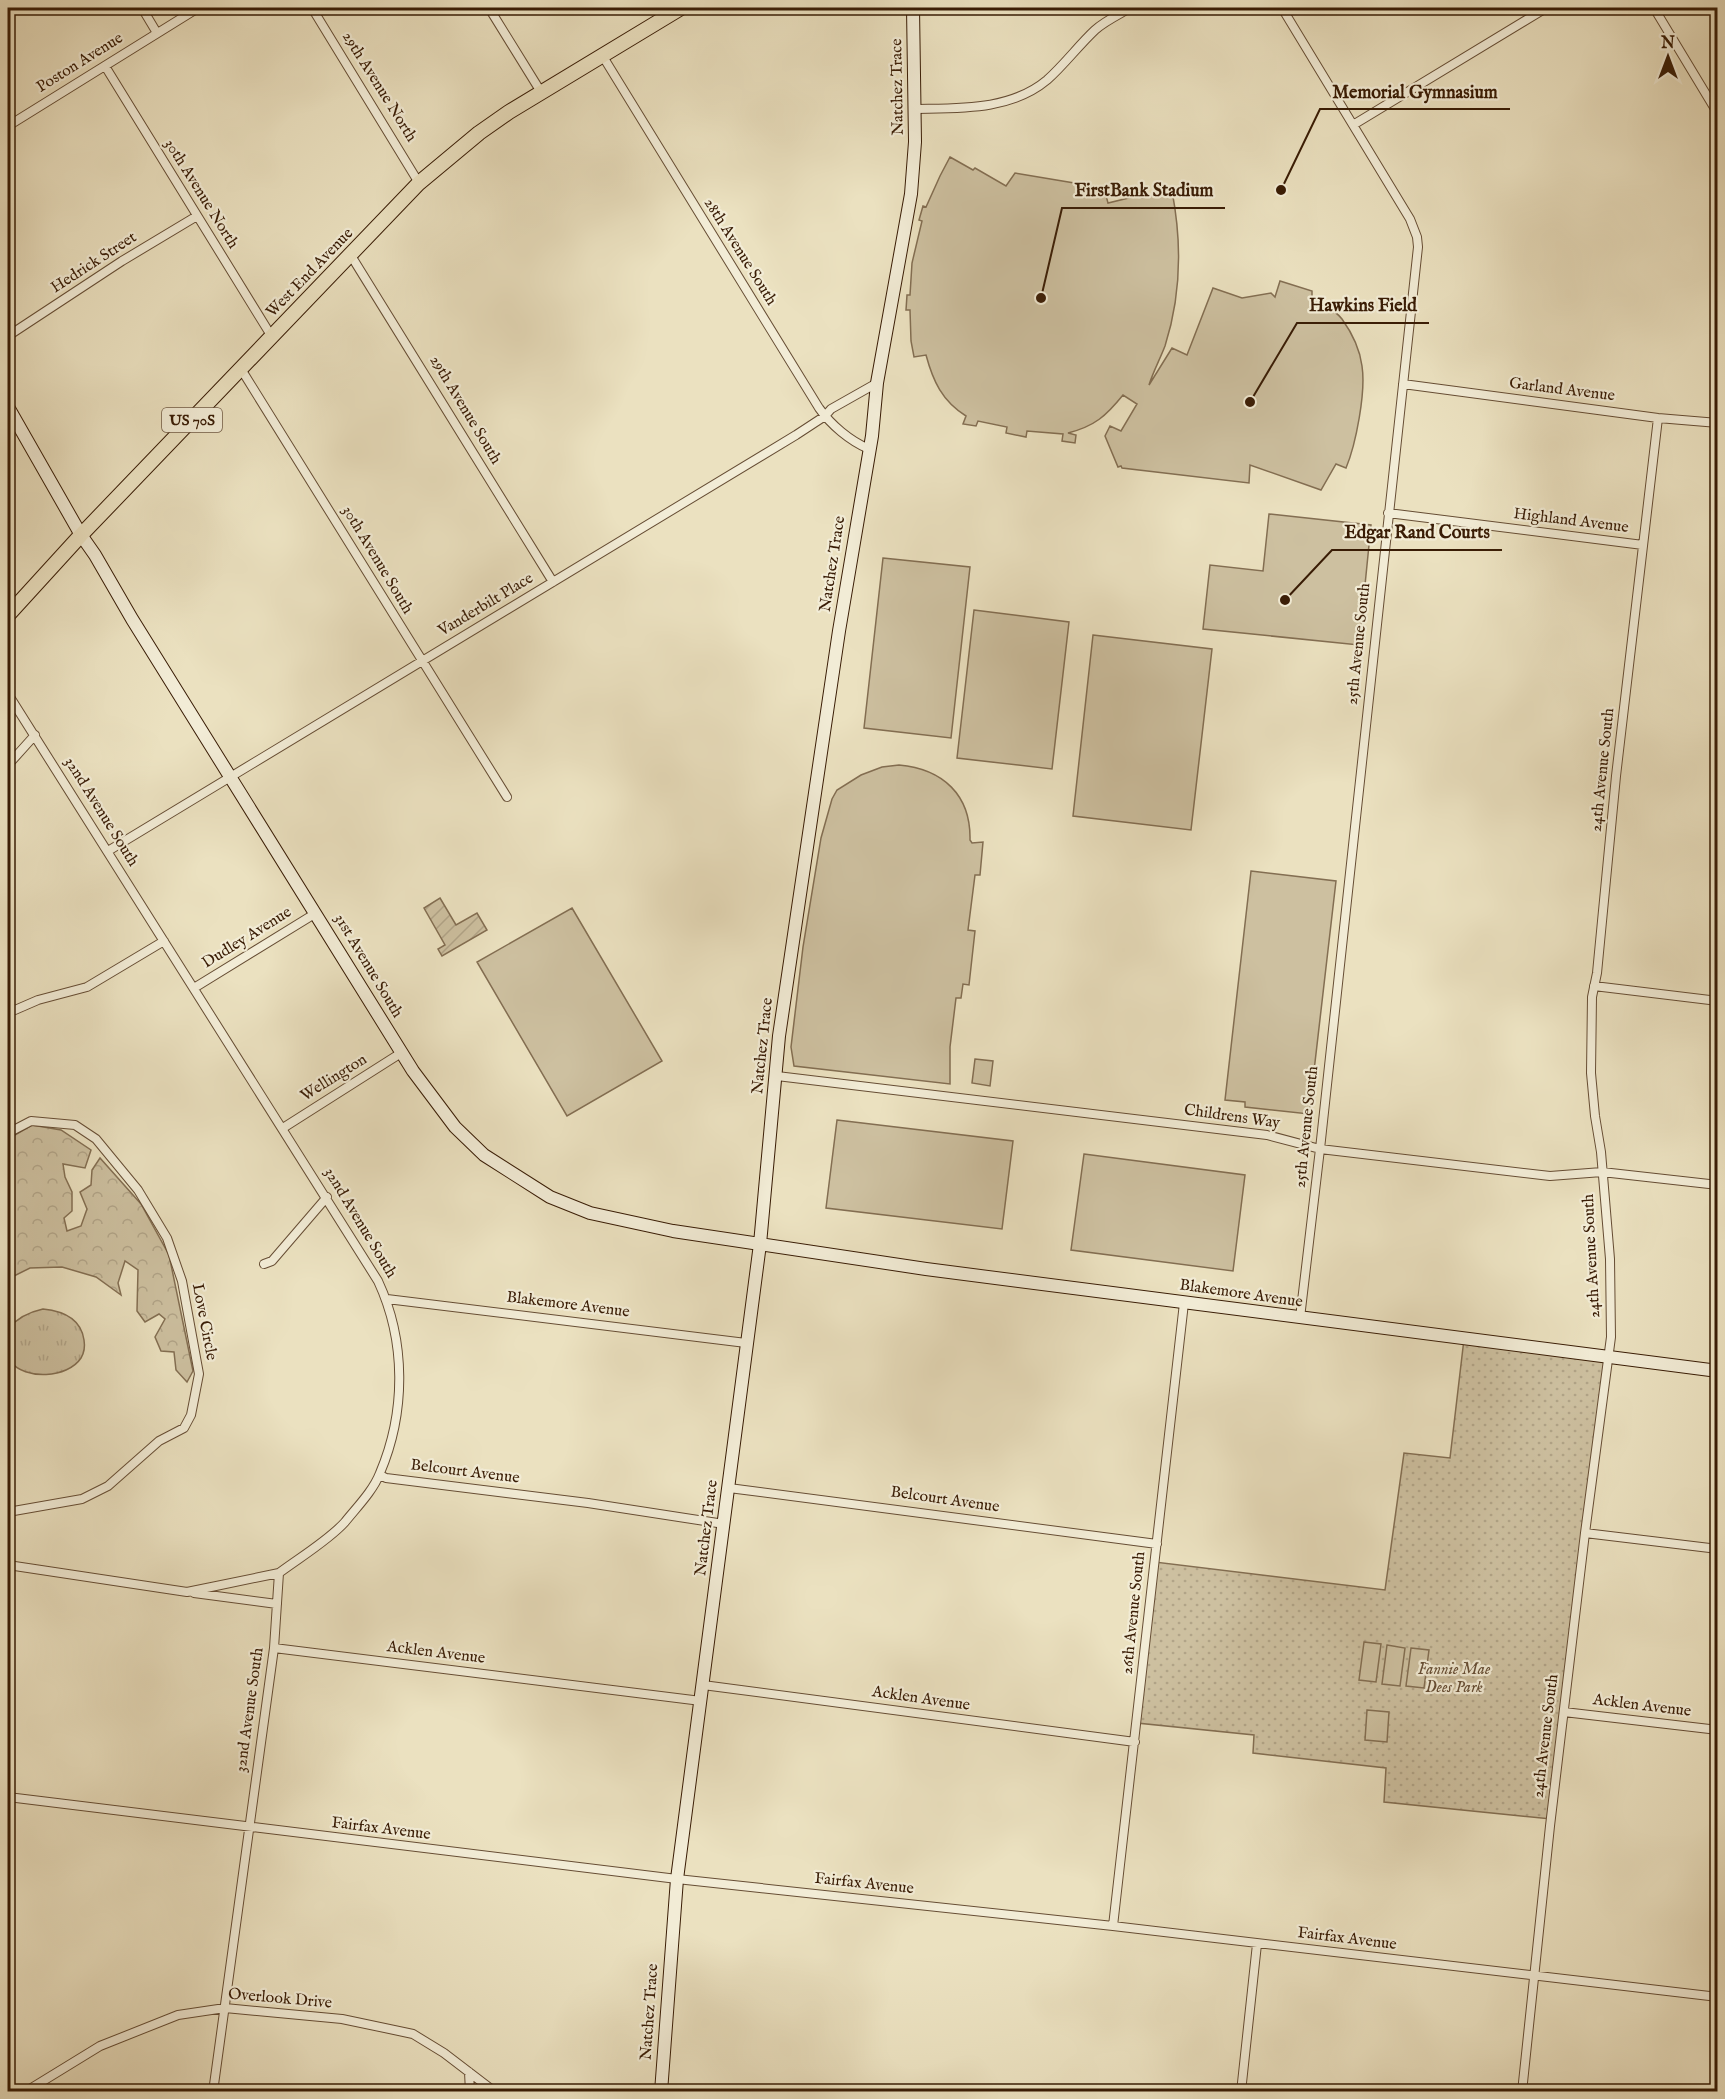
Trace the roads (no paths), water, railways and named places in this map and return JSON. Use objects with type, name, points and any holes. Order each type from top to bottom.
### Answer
[{"type":"main road","name":"Natchez Trace","points":[[661,2091],[677,1879],[760,1244],[782,1012],[869,449],[877,383],[911,194],[915,153],[913,8]]},
{"type":"main road","name":"West End Avenue","points":[[8,615],[81,535],[419,183],[479,133],[673,9]]},
{"type":"main road","name":"31st Avenue South","points":[[8,407],[81,535],[401,1053],[455,1127],[484,1155],[550,1197],[590,1213],[644,1226],[760,1244]]},
{"type":"main road","name":"Blakemore Avenue","points":[[760,1244],[926,1269],[1718,1371]]},
{"type":"street","points":[[142,8],[157,33]]},
{"type":"street","name":"Poston Avenue","points":[[8,126],[198,8]]},
{"type":"street","name":"29th Avenue North","points":[[312,8],[419,183]]},
{"type":"street","points":[[489,8],[542,92]]},
{"type":"street","points":[[914,109],[975,108],[1007,100],[1046,81],[1096,30],[1130,8]]},
{"type":"street","name":"25th Avenue South","points":[[1282,8],[1410,219],[1417,237],[1418,253],[1300,1318]]},
{"type":"street","points":[[1353,125],[1546,8]]},
{"type":"street","points":[[1654,8],[1718,114]]},
{"type":"street","name":"28th Avenue South","points":[[602,55],[825,416],[858,445],[869,449]]},
{"type":"street","name":"30th Avenue North","points":[[105,66],[272,337]]},
{"type":"street","name":"Hedrick Street","points":[[8,336],[122,261],[197,216]]},
{"type":"street","name":"29th Avenue South","points":[[350,254],[553,582]]},
{"type":"street","name":"30th Avenue South","points":[[241,369],[507,797]]},
{"type":"street","name":"Vanderbilt Place","points":[[108,850],[553,582],[825,416],[831,409],[877,383]]},
{"type":"street","name":"Garland Avenue","points":[[1403,384],[1658,418],[1718,423]]},
{"type":"street","name":"24th Avenue South","points":[[1522,2091],[1551,1819],[1611,1337],[1610,1259],[1591,1073],[1592,997],[1658,418]]},
{"type":"street","name":"Highland Avenue","points":[[1388,513],[1643,545]]},
{"type":"street","name":"32nd Avenue South","points":[[8,694],[378,1281],[387,1299],[400,1371],[395,1426],[380,1475],[343,1524],[279,1573],[274,1648],[213,2091]]},
{"type":"street","points":[[8,765],[35,735]]},
{"type":"street","name":"Dudley Avenue","points":[[194,988],[316,913]]},
{"type":"street","points":[[8,1013],[38,1000],[87,987],[164,941]]},
{"type":"street","points":[[1594,986],[1718,1001]]},
{"type":"street","name":"Wellington","points":[[283,1128],[401,1053]]},
{"type":"street","name":"Childrens Way","points":[[777,1076],[1267,1135],[1320,1149],[1550,1176],[1602,1172],[1718,1185]]},
{"type":"street","name":"Love Circle","points":[[8,1133],[31,1120],[75,1125],[96,1139],[138,1190],[167,1238],[182,1281],[199,1374],[191,1415],[183,1428],[159,1441],[108,1486],[82,1499],[8,1512]]},
{"type":"street","points":[[264,1264],[272,1261],[327,1197]]},
{"type":"street","name":"Blakemore Avenue","points":[[387,1299],[746,1343]]},
{"type":"street","name":"26th Avenue South","points":[[1113,1926],[1184,1303]]},
{"type":"street","name":"Belcourt Avenue","points":[[380,1475],[387,1478],[588,1503],[724,1524]]},
{"type":"street","name":"Belcourt Avenue","points":[[729,1488],[1157,1544]]},
{"type":"street","points":[[1585,1533],[1718,1549]]},
{"type":"street","points":[[8,1564],[277,1604]]},
{"type":"street","points":[[187,1592],[279,1573]]},
{"type":"street","name":"Acklen Avenue","points":[[274,1648],[701,1701]]},
{"type":"street","name":"Acklen Avenue","points":[[704,1685],[1135,1742]]},
{"type":"street","name":"Acklen Avenue","points":[[1564,1712],[1718,1730]]},
{"type":"street","name":"Fairfax Avenue","points":[[8,1797],[677,1879],[1113,1926],[1718,1997]]},
{"type":"street","points":[[1241,2091],[1257,1944]]},
{"type":"street","name":"Overlook Drive","points":[[25,2091],[100,2046],[178,2015],[225,2008],[342,2019],[413,2034],[444,2053],[495,2091]]},
{"type":"street","points":[[469,2072],[471,2091]]},
{"type":"place","name":"Memorial Gymnasium","points":[[1281,190]]},
{"type":"place","name":"FirstBank Stadium","points":[[1041,298]]},
{"type":"place","name":"Hawkins Field","points":[[1250,402]]},
{"type":"place","name":"Edgar Rand Courts","points":[[1285,600]]},
{"type":"park label","name":"Fannie Mae Dees Park","points":[[1454,1679]]}]
